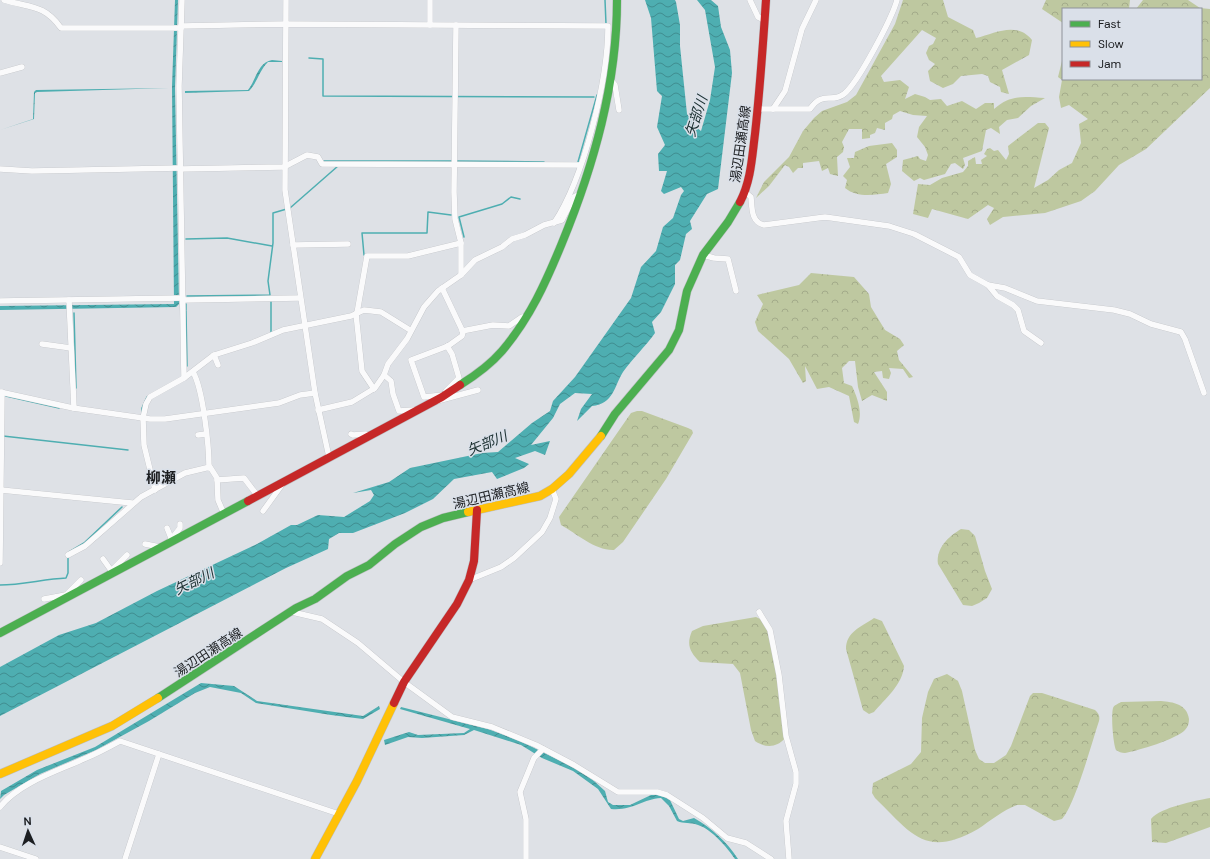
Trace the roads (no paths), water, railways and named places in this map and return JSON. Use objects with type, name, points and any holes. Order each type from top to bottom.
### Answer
[{"type":"street","points":[[4,0],[38,7],[54,17],[61,28],[285,24],[608,26],[606,60],[602,85],[572,189],[554,223]]},
{"type":"street","points":[[182,0],[179,86],[180,299],[184,378]]},
{"type":"street","points":[[286,0],[285,190],[315,393],[329,457]]},
{"type":"street","points":[[430,0],[430,25]]},
{"type":"street","points":[[0,633],[433,402],[482,372],[502,351],[538,298],[571,223],[598,137],[611,80],[617,47],[617,0]]},
{"type":"street","points":[[750,0],[758,17],[764,20]]},
{"type":"street","name":"湯辺田瀬高線","points":[[0,774],[112,726],[292,612],[296,608],[314,600],[347,576],[368,565],[400,540],[421,527],[443,518],[540,496],[552,489],[569,474],[600,438],[615,414],[669,350],[678,330],[687,291],[703,254],[728,222],[746,192],[750,175],[758,109],[766,0]]},
{"type":"street","points":[[773,109],[785,91],[802,29],[816,0]]},
{"type":"street","points":[[758,109],[810,109],[820,98],[839,97],[845,94],[858,76],[894,14],[897,0]]},
{"type":"street","points":[[456,25],[455,219],[460,243],[461,275]]},
{"type":"street","points":[[0,73],[22,67]]},
{"type":"street","points":[[611,80],[615,85],[619,110]]},
{"type":"street","points":[[0,169],[32,171],[171,168],[284,168],[307,155],[318,157],[322,164],[580,165]]},
{"type":"street","points":[[746,192],[751,197],[753,216],[759,224],[764,225],[825,216],[889,226],[914,234],[959,257],[970,276],[988,285],[1005,288],[1037,301],[1114,310],[1130,314],[1155,326],[1181,332],[1185,339],[1204,393]]},
{"type":"street","points":[[318,410],[352,402],[374,389],[384,375],[388,364],[400,350],[424,307],[442,288],[461,275],[475,260],[502,247],[512,239],[525,235],[544,225],[562,220],[574,197],[580,194]]},
{"type":"street","points":[[374,389],[362,371],[356,314],[367,256],[408,256],[460,243]]},
{"type":"street","points":[[293,245],[348,244]]},
{"type":"street","points":[[703,254],[714,258],[728,259],[736,290]]},
{"type":"street","points":[[988,285],[997,296],[1014,305],[1018,310],[1024,331],[1027,334],[1043,341]]},
{"type":"street","points":[[442,288],[462,331],[462,336],[447,346],[411,360],[424,397],[444,394],[460,378],[452,354],[447,346]]},
{"type":"street","points":[[0,301],[70,305],[180,299],[300,298]]},
{"type":"street","points":[[70,305],[74,408]]},
{"type":"street","points":[[155,490],[144,445],[143,418],[146,404],[150,397],[184,378],[214,355],[252,344],[283,330],[305,327],[356,314],[364,310],[381,312],[410,330]]},
{"type":"street","points":[[462,331],[493,325],[509,326],[522,317],[526,317]]},
{"type":"street","points":[[42,344],[72,348]]},
{"type":"street","points":[[214,355],[218,365]]},
{"type":"street","points":[[67,363],[72,368]]},
{"type":"street","points":[[193,372],[199,385],[209,468],[214,472],[217,480],[218,500],[224,514]]},
{"type":"street","points":[[384,375],[391,381],[393,394],[399,411],[418,410]]},
{"type":"street","points":[[433,402],[446,400],[478,390]]},
{"type":"street","points":[[0,563],[1,392],[74,408],[143,418],[165,419],[280,403],[300,395],[315,393]]},
{"type":"street","points":[[198,435],[206,434]]},
{"type":"street","points":[[351,434],[366,434],[368,436]]},
{"type":"street","points":[[68,555],[85,546],[132,503],[185,473],[209,468]]},
{"type":"street","points":[[217,480],[244,478],[257,495]]},
{"type":"street","points":[[263,511],[284,481]]},
{"type":"street","points":[[469,580],[501,567],[542,532],[550,518],[556,499],[552,489]]},
{"type":"street","points":[[1,490],[132,503]]},
{"type":"street","points":[[315,859],[366,762],[404,682],[457,604],[469,580],[474,561],[477,510]]},
{"type":"street","points":[[145,544],[167,543],[180,528],[180,524]]},
{"type":"street","points":[[167,528],[167,543]]},
{"type":"street","points":[[112,572],[127,555]]},
{"type":"street","points":[[103,558],[112,572]]},
{"type":"street","points":[[44,599],[68,596],[80,580]]},
{"type":"street","points":[[292,612],[322,619],[358,643],[404,682],[452,717],[492,727],[543,749],[574,765],[618,792],[657,792],[667,795],[702,818],[727,838],[746,843],[771,859]]},
{"type":"street","points":[[759,612],[770,630],[779,676],[786,736],[796,772],[796,784],[786,821],[789,859]]},
{"type":"street","points":[[0,807],[6,799],[48,774],[86,758],[120,741],[339,814]]},
{"type":"street","points":[[526,859],[526,819],[520,792],[534,758],[543,749]]},
{"type":"street","points":[[125,859],[159,754]]},
{"type":"street","points":[[0,847],[36,859]]},
{"type":"water","points":[[175,0],[178,0],[175,88],[179,304],[176,307],[0,310],[0,306],[174,304],[172,87]]},
{"type":"water","name":"矢部川","points":[[645,0],[675,0],[676,2],[680,25],[680,46],[687,114],[696,127],[701,131],[710,100],[715,67],[705,10],[697,0],[711,0],[718,6],[721,27],[730,50],[732,73],[718,189],[707,194],[690,221],[692,229],[686,234],[680,260],[675,265],[675,284],[661,312],[652,322],[655,333],[630,362],[609,398],[599,405],[592,406],[577,421],[581,409],[592,394],[575,393],[560,404],[553,418],[531,445],[550,441],[545,455],[535,451],[515,458],[529,464],[524,468],[497,479],[492,472],[454,479],[433,499],[405,513],[353,533],[339,533],[329,539],[328,549],[286,568],[0,716],[0,667],[59,635],[96,623],[157,591],[257,544],[291,525],[297,525],[318,515],[344,517],[370,501],[374,495],[371,490],[353,493],[389,482],[410,468],[482,453],[498,452],[532,423],[550,411],[553,401],[575,377],[631,298],[641,267],[656,251],[663,227],[673,218],[681,195],[684,191],[681,187],[664,194],[661,191],[667,171],[659,171],[658,154],[665,145],[657,127],[662,96],[657,91],[651,18]]},
{"type":"water","points":[[272,60],[282,62],[268,62],[249,91],[185,93],[185,91],[248,90],[263,64]]},
{"type":"water","points":[[169,88],[37,92],[35,93],[34,119],[0,130],[33,119],[34,92],[36,90]]},
{"type":"water","points":[[201,683],[234,686],[257,701],[363,716],[379,706],[380,709],[363,719],[331,715],[256,703],[241,693],[210,687],[195,693],[149,721],[96,750],[40,774],[4,795],[0,799],[1,791],[37,770],[95,747]]},
{"type":"water","points":[[401,707],[488,729],[520,741],[575,768],[594,781],[605,791],[608,802],[613,805],[630,805],[651,795],[661,795],[670,800],[679,819],[683,821],[694,818],[707,826],[719,836],[738,859],[735,859],[728,849],[708,830],[695,824],[677,821],[669,806],[661,798],[648,800],[631,807],[611,809],[598,789],[573,771],[542,758],[521,745],[474,730],[464,735],[422,738],[408,737],[385,745],[384,740],[409,732],[418,735],[464,733],[470,729],[400,709]]},
{"type":"waterway","points":[[605,0],[606,24]]},
{"type":"waterway","points":[[309,58],[323,59],[323,96],[594,97]]},
{"type":"waterway","points":[[578,162],[597,95]]},
{"type":"waterway","points":[[324,161],[452,161]]},
{"type":"waterway","points":[[456,161],[544,162]]},
{"type":"waterway","points":[[187,296],[270,295],[268,281],[273,243],[273,213],[290,208],[338,166]]},
{"type":"waterway","points":[[464,237],[459,217],[502,204],[511,197],[520,199]]},
{"type":"waterway","points":[[364,255],[362,233],[427,233],[428,212],[451,215]]},
{"type":"waterway","points":[[186,239],[227,238],[272,246]]},
{"type":"waterway","points":[[271,302],[271,333]]},
{"type":"waterway","points":[[186,304],[186,310]]},
{"type":"waterway","points":[[186,311],[187,366]]},
{"type":"waterway","points":[[74,313],[76,388]]},
{"type":"waterway","points":[[6,396],[59,408]]},
{"type":"waterway","points":[[142,413],[142,408],[147,397]]},
{"type":"waterway","points":[[3,436],[128,450]]},
{"type":"waterway","points":[[69,552],[84,543],[122,507]]},
{"type":"waterway","points":[[0,585],[66,578],[68,573],[68,556]]},
{"type":"district","name":"柳瀬","points":[[161,478]]}]
